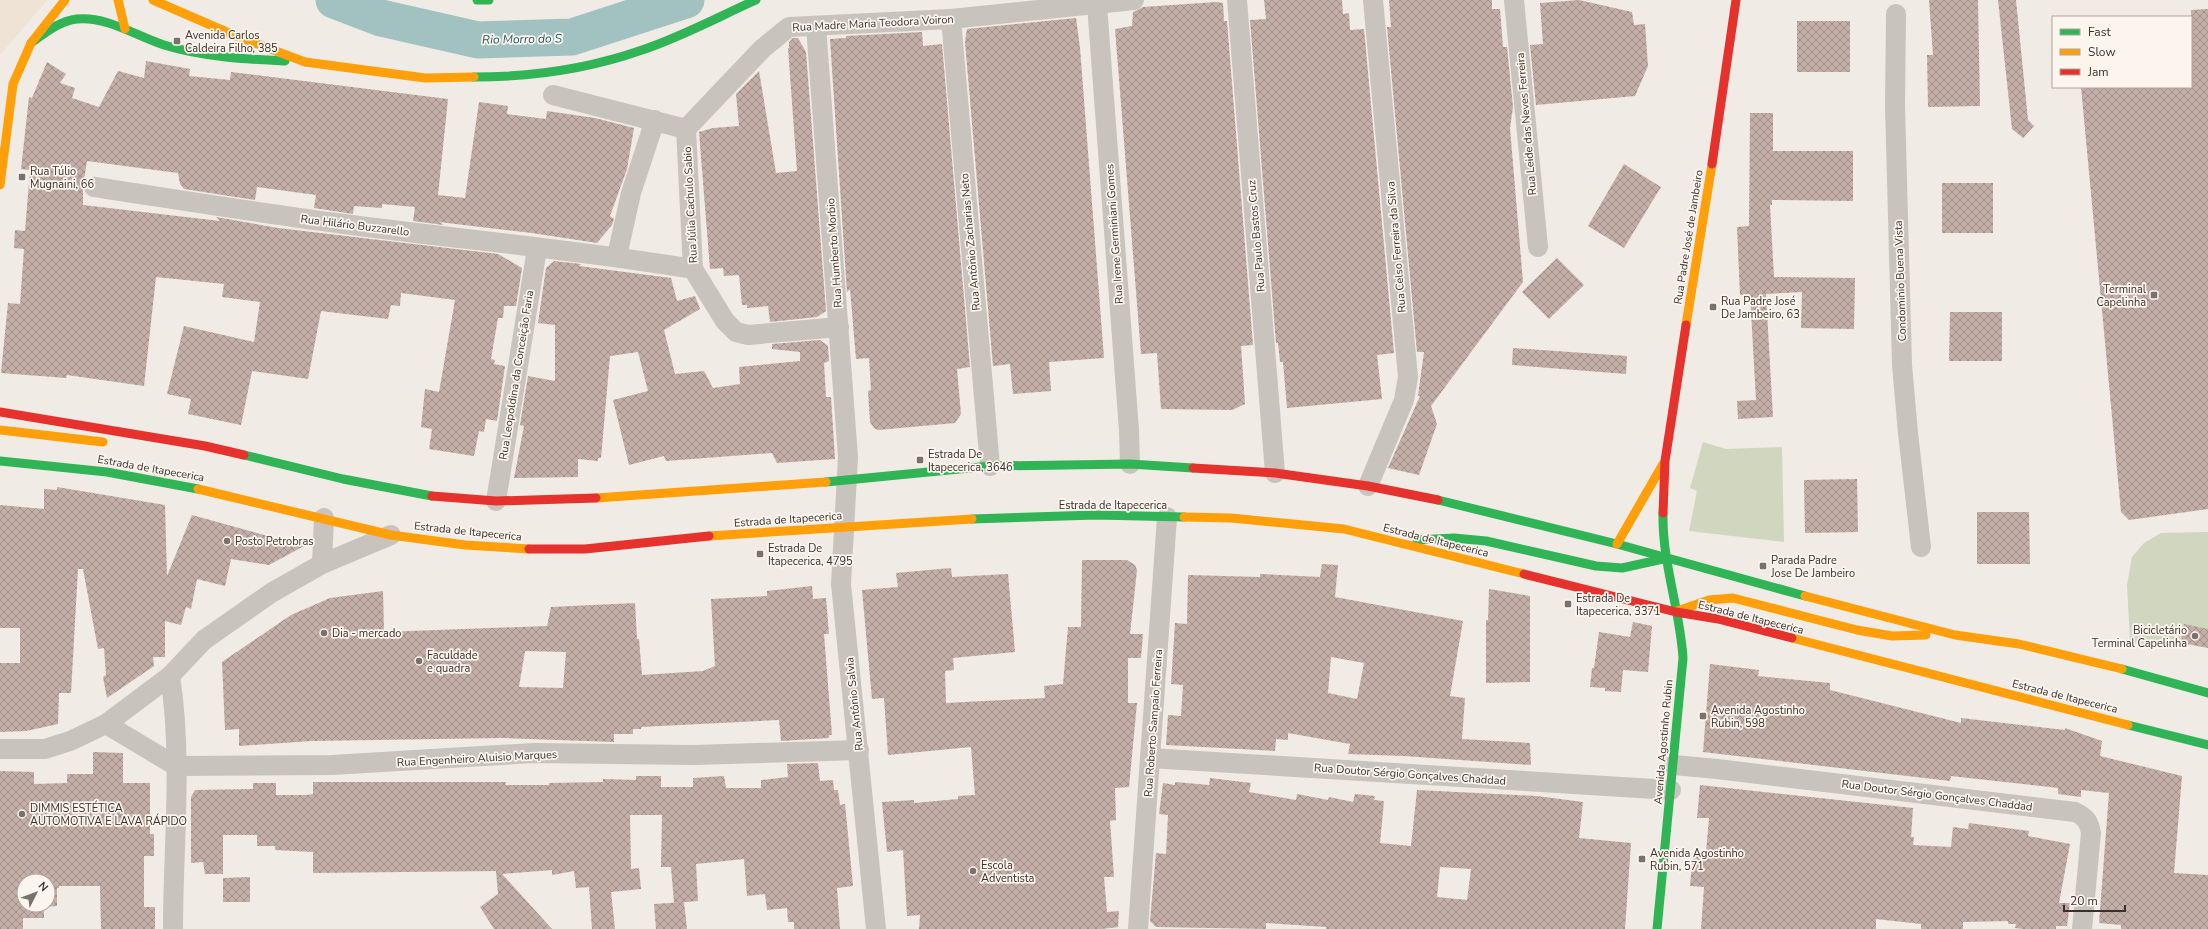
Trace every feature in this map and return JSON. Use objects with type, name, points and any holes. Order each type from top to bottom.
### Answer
[{"type":"main road","points":[[0,185],[13,84],[30,43],[65,0]]},
{"type":"main road","points":[[118,0],[125,29]]},
{"type":"main road","points":[[153,0],[236,36],[305,62]]},
{"type":"main road","points":[[477,0],[489,0]]},
{"type":"main road","points":[[30,43],[67,21],[78,18],[125,29],[163,45],[212,56],[305,62],[425,78],[509,76],[561,71],[606,61],[643,50],[756,0]]},
{"type":"main road","name":"Rua Padre José de Jambeiro","points":[[1665,559],[1663,533],[1665,461],[1735,16],[1736,0]]},
{"type":"main road","name":"Rua Padre José de Jambeiro","points":[[1735,16],[1741,0]]},
{"type":"main road","points":[[0,412],[205,446],[343,479],[442,498],[496,501],[579,499],[848,480],[990,466],[1130,464],[1275,473],[1368,486],[1447,502],[1617,544],[1665,559],[1955,635]]},
{"type":"main road","points":[[0,430],[111,443]]},
{"type":"main road","points":[[132,443],[172,440]]},
{"type":"main road","name":"Estrada de Itapecerica","points":[[0,461],[107,472],[203,490],[391,535],[465,545],[517,549],[585,549],[700,537],[970,519],[1096,515],[1231,518],[1344,529],[1676,612],[1725,621],[2208,745]]},
{"type":"main road","name":"Rua Padre José de Jambeiro","points":[[1617,544],[1665,461]]},
{"type":"main road","points":[[1394,541],[1454,538],[1486,541],[1596,566],[1622,568],[1665,559]]},
{"type":"main road","name":"Avenida Agostinho Rubin","points":[[1657,929],[1674,765],[1683,658],[1682,635],[1665,559]]},
{"type":"main road","points":[[1676,612],[1710,600],[1733,598],[1857,630],[1892,636],[1955,635],[1976,637],[2064,653],[2208,692]]},
{"type":"street","name":"Rua Madre Maria Teodora Voiron","points":[[686,129],[762,49],[789,27],[951,18],[1097,5],[1134,0]]},
{"type":"street","name":"Rua Paulo Bastos Cruz","points":[[1237,0],[1275,473]]},
{"type":"street","name":"Rua Celso Ferreira da Silva","points":[[1368,486],[1404,400],[1408,377],[1373,0]]},
{"type":"street","name":"Rua Leide das Neves Ferreira","points":[[1514,0],[1538,247]]},
{"type":"street","name":"Rua Irene Germiniani Gomes","points":[[1097,5],[1129,430],[1130,464]]},
{"type":"street","name":"Condominio Buena Vista","points":[[1896,14],[1895,106],[1902,365],[1921,547]]},
{"type":"street","name":"Rua Antônio Zacharias Neto","points":[[951,18],[990,466]]},
{"type":"street","name":"Rua Humberto Morbio","points":[[816,26],[839,327],[848,480]]},
{"type":"street","points":[[553,94],[686,129]]},
{"type":"street","points":[[617,256],[631,193],[655,120]]},
{"type":"street","name":"Rua Júlia Cachulo Sabio","points":[[686,129],[693,268],[725,321],[736,332],[748,335],[839,327]]},
{"type":"street","name":"Rua Hilário Buzzarello","points":[[94,187],[352,225],[537,249],[617,256],[693,268]]},
{"type":"street","name":"Rua Leopoldina da Conceição Faria","points":[[496,501],[537,249]]},
{"type":"street","name":"Rua Antônio Salvia","points":[[848,480],[841,584],[876,929]]},
{"type":"street","name":"Rua Roberto Sampaio Ferreira","points":[[1138,929],[1167,517]]},
{"type":"street","points":[[322,564],[324,518]]},
{"type":"street","points":[[0,749],[45,748],[70,741],[106,724],[170,676],[204,640],[271,593],[322,564],[391,535]]},
{"type":"street","points":[[170,676],[174,704],[176,766],[173,929]]},
{"type":"street","points":[[106,724],[176,766]]},
{"type":"street","name":"Rua Engenheiro Aluisio Marques","points":[[176,766],[332,765],[533,753],[694,755],[858,750]]},
{"type":"street","name":"Rua Doutor Sérgio Gonçalves Chaddad","points":[[1150,758],[1671,790]]},
{"type":"street","name":"Rua Doutor Sérgio Gonçalves Chaddad","points":[[1674,765],[2076,812],[2087,820],[2092,833],[2082,929]]},
{"type":"green space","points":[[1703,442],[1726,449],[1782,447],[1784,542],[1689,531],[1697,491],[1690,488]]},
{"type":"green space","points":[[2208,532],[2208,645],[2178,639],[2149,648],[2130,641],[2127,585],[2132,557],[2144,543],[2161,533]]},
{"type":"shaded area","points":[[0,0],[47,0],[0,55]]},
{"type":"building","points":[[1264,0],[1342,0],[1343,14],[1349,13],[1350,30],[1364,29],[1394,353],[1377,355],[1382,399],[1287,408],[1283,362],[1280,362],[1278,343],[1276,343],[1250,20],[1266,19]]},
{"type":"building","points":[[1389,0],[1492,0],[1492,9],[1500,9],[1503,47],[1507,47],[1513,107],[1510,128],[1523,282],[1431,406],[1437,424],[1419,475],[1388,468],[1420,396],[1418,396],[1424,352],[1417,352],[1387,27],[1391,27]]},
{"type":"building","points":[[1579,0],[1632,12],[1634,25],[1645,24],[1648,66],[1635,96],[1536,105],[1530,45],[1543,44],[1540,3]]},
{"type":"building","points":[[1929,0],[1978,0],[1980,106],[1928,107],[1927,55],[1933,55]]},
{"type":"building","points":[[1998,0],[2016,0],[2028,120],[2034,126],[2023,138],[2012,129]]},
{"type":"building","points":[[1216,2],[1223,3],[1224,21],[1227,21],[1253,345],[1241,346],[1245,404],[1232,410],[1161,409],[1157,353],[1141,354],[1115,29],[1132,26],[1133,12],[1143,7]]},
{"type":"building","name":"Terminal Capelinha","points":[[2208,9],[2208,509],[2129,520],[2121,512],[2081,88],[2192,88],[2191,10]]},
{"type":"building","points":[[1076,18],[1080,48],[1104,358],[1049,362],[1051,391],[1013,394],[1010,364],[993,366],[965,42],[967,29]]},
{"type":"building","points":[[1797,21],[1850,21],[1850,72],[1797,72]]},
{"type":"building","points":[[922,32],[923,46],[942,44],[970,367],[957,369],[961,414],[955,423],[878,430],[874,428],[870,422],[868,391],[871,390],[869,358],[856,359],[850,289],[847,292],[830,39],[846,38],[846,36]]},
{"type":"building","points":[[793,38],[798,38],[806,52],[826,311],[817,317],[770,322],[768,306],[747,308],[747,305],[742,305],[739,275],[724,276],[723,268],[710,269],[699,132],[713,128],[739,126],[736,94],[759,71],[776,173],[797,171],[788,48],[789,42]]},
{"type":"building","points":[[146,61],[190,69],[189,76],[230,80],[231,72],[448,99],[438,195],[465,198],[479,102],[508,106],[507,114],[546,119],[547,111],[595,118],[634,128],[627,169],[610,216],[614,219],[612,225],[597,243],[532,233],[439,222],[444,225],[413,221],[415,207],[382,204],[382,208],[354,206],[353,214],[314,208],[316,195],[257,187],[255,200],[184,189],[180,184],[178,173],[87,161],[83,186],[83,205],[220,221],[216,217],[278,228],[498,254],[522,268],[516,306],[504,306],[503,318],[498,318],[491,359],[495,360],[494,364],[505,366],[497,421],[486,419],[484,432],[479,431],[474,456],[429,449],[432,429],[421,427],[425,389],[439,392],[455,300],[401,293],[400,306],[391,305],[388,319],[321,311],[308,379],[252,371],[241,425],[188,414],[191,399],[167,394],[184,326],[254,342],[260,302],[222,297],[224,284],[156,277],[144,386],[67,375],[66,378],[1,373],[8,303],[20,304],[24,249],[14,248],[15,230],[25,231],[30,170],[21,169],[29,97],[32,98],[47,62],[66,74],[60,83],[75,88],[72,98],[99,107],[118,71],[144,78]]},
{"type":"building","points":[[1750,113],[1773,113],[1773,151],[1853,151],[1853,201],[1772,200],[1772,205],[1770,205],[1774,277],[1855,278],[1854,329],[1801,328],[1802,292],[1766,294],[1773,417],[1738,419],[1737,401],[1756,400],[1750,294],[1740,295],[1737,227],[1749,226]]},
{"type":"building","points":[[1624,164],[1661,187],[1624,248],[1588,226]]},
{"type":"building","points":[[1942,183],[1993,183],[1993,233],[1942,233]]},
{"type":"building","points":[[1557,258],[1584,285],[1549,319],[1522,292]]},
{"type":"building","points":[[554,261],[581,264],[579,266],[671,278],[677,301],[695,296],[700,309],[664,330],[675,374],[704,371],[713,388],[740,384],[739,367],[800,361],[800,352],[772,349],[772,344],[820,340],[828,346],[829,361],[824,363],[826,397],[831,397],[835,459],[777,463],[772,453],[666,461],[664,456],[629,465],[613,400],[648,391],[638,352],[610,356],[601,458],[598,458],[598,461],[578,459],[578,477],[514,478],[524,426],[520,425],[528,376],[555,381],[555,325],[538,323],[546,268]]},
{"type":"building","points":[[1950,312],[2002,312],[2002,361],[1949,361]]},
{"type":"building","points":[[1513,348],[1627,356],[1626,374],[1512,365]]},
{"type":"building","points":[[1857,479],[1858,532],[1805,533],[1804,480]]},
{"type":"building","points":[[57,487],[165,505],[167,576],[192,515],[304,546],[269,565],[231,559],[225,586],[197,579],[191,609],[186,607],[181,625],[165,621],[165,657],[153,657],[154,666],[107,698],[103,677],[106,675],[104,648],[98,649],[83,569],[78,569],[71,693],[59,693],[58,724],[26,731],[0,732],[0,663],[20,663],[20,628],[0,628],[0,505],[44,509],[44,489],[57,490]]},
{"type":"building","points":[[1977,512],[2029,512],[2030,564],[1977,564]]},
{"type":"building","points":[[1082,560],[1127,560],[1135,565],[1137,570],[1130,634],[1143,634],[1141,658],[1128,658],[1128,703],[1137,703],[1129,787],[1115,788],[1116,820],[1110,821],[1114,877],[1104,877],[1107,912],[1119,911],[1118,927],[1102,929],[919,929],[920,915],[907,916],[903,850],[887,852],[882,802],[914,800],[914,803],[958,799],[958,796],[975,795],[971,747],[888,755],[884,698],[872,699],[862,590],[898,587],[896,573],[951,568],[952,577],[1008,574],[1015,652],[953,658],[954,670],[945,671],[946,703],[1045,698],[1044,686],[1063,684],[1068,627],[1081,627]]},
{"type":"building","points":[[1322,564],[1338,565],[1335,597],[1463,621],[1450,696],[1465,698],[1462,739],[1530,743],[1531,765],[1404,756],[1348,754],[1350,744],[1288,733],[1288,740],[1276,739],[1275,751],[1166,745],[1168,715],[1181,716],[1183,685],[1171,684],[1175,623],[1187,624],[1188,575],[1260,577],[1260,574],[1320,577]],"holes":[[[1331,657],[1364,663],[1357,699],[1328,693]]]},
{"type":"building","points":[[812,586],[813,599],[826,598],[829,634],[824,634],[832,735],[829,735],[829,738],[781,741],[779,720],[641,727],[641,729],[633,729],[633,734],[614,734],[614,742],[503,738],[311,741],[239,746],[239,729],[225,730],[222,662],[291,615],[330,598],[383,591],[384,632],[547,626],[551,607],[635,603],[637,639],[639,639],[642,675],[703,671],[715,666],[711,599],[767,596],[767,591]],"holes":[[[525,651],[566,652],[563,688],[519,687]]]},
{"type":"building","points":[[1489,589],[1530,596],[1530,682],[1486,683],[1486,620],[1488,620]]},
{"type":"building","points":[[1633,622],[1652,626],[1648,672],[1623,670],[1621,692],[1605,691],[1605,688],[1590,687],[1599,632],[1630,637]]},
{"type":"building","name":"Bicicletário Terminal Capelinha","points":[[2184,624],[2208,629],[2208,648],[2181,643]]},
{"type":"building","points":[[1710,664],[1759,670],[1758,676],[1830,683],[1830,690],[1961,723],[1961,718],[2065,730],[2065,728],[2102,741],[2100,756],[2182,776],[2174,873],[2208,875],[2208,929],[2121,929],[2121,925],[2099,923],[2109,793],[2081,790],[2081,797],[2058,794],[2058,788],[1951,776],[1950,781],[1703,752]]},
{"type":"building","points":[[93,752],[123,753],[123,783],[150,783],[150,834],[154,834],[154,856],[144,856],[144,907],[155,907],[155,929],[101,929],[100,886],[59,886],[59,888],[57,888],[56,906],[56,873],[16,873],[16,913],[44,913],[44,918],[23,918],[23,929],[0,929],[0,771],[34,772],[34,784],[67,783],[67,774],[93,774]]},
{"type":"building","points":[[818,763],[820,781],[833,780],[834,790],[838,790],[840,805],[845,804],[853,886],[837,888],[840,929],[794,929],[794,922],[788,922],[787,908],[767,910],[765,894],[747,896],[744,859],[696,864],[698,901],[674,903],[671,867],[661,867],[662,815],[630,815],[631,869],[639,868],[641,889],[611,892],[615,929],[592,929],[589,887],[576,888],[574,871],[552,875],[552,870],[502,874],[552,929],[494,929],[480,907],[498,894],[496,871],[313,873],[313,852],[275,850],[275,846],[257,846],[257,835],[223,835],[223,874],[205,874],[203,862],[191,863],[191,797],[195,790],[253,789],[253,783],[276,783],[276,795],[307,795],[313,794],[313,782],[506,782],[505,785],[549,785],[549,783],[603,782],[603,779],[636,780],[636,776],[661,776],[661,787],[693,787],[693,778],[724,776],[726,788],[761,788],[761,780],[788,777],[787,764]]},
{"type":"building","points":[[1210,778],[1251,783],[1249,792],[1296,800],[1297,794],[1328,800],[1329,797],[1353,802],[1355,794],[1375,796],[1374,800],[1384,801],[1380,843],[1411,846],[1417,790],[1537,796],[1583,802],[1579,838],[1631,843],[1625,929],[1326,929],[1326,927],[1266,923],[1266,929],[1156,927],[1150,921],[1156,853],[1166,854],[1168,815],[1159,814],[1163,783],[1175,785],[1175,782],[1209,785]],"holes":[[[1440,867],[1471,869],[1467,900],[1437,897]]]},
{"type":"building","points":[[1700,785],[1913,808],[1911,837],[1914,837],[1913,845],[1951,847],[1953,827],[1968,829],[1969,823],[2029,831],[2028,836],[2070,844],[2059,903],[2070,903],[2067,926],[2056,926],[2056,929],[2023,929],[2015,928],[2016,924],[2008,924],[2008,921],[1963,922],[1963,929],[1921,929],[1921,924],[1876,919],[1876,929],[1701,929],[1704,887],[1690,886],[1693,852],[1706,852],[1709,818],[1697,818]]},
{"type":"building","points":[[250,877],[250,902],[223,902],[223,878]]},
{"type":"building","points":[[684,902],[687,929],[656,929],[654,904]]},
{"type":"waterway","name":"Rio Morro do S","points":[[334,0],[381,18],[478,40],[572,37],[686,0]]},
{"type":"traffic: fast","points":[[477,0],[489,0]]},
{"type":"traffic: fast","points":[[474,77],[495,77],[559,71],[622,57],[671,39],[756,0]]},
{"type":"traffic: fast","points":[[31,43],[52,28],[64,22],[77,19],[88,19],[110,24],[164,45],[179,49],[209,55],[285,61]]},
{"type":"traffic: fast","points":[[244,455],[343,479],[432,496]]},
{"type":"traffic: fast","points":[[0,461],[107,472],[198,489]]},
{"type":"traffic: fast","points":[[826,482],[990,466],[1130,464],[1193,468]]},
{"type":"traffic: fast","points":[[1438,500],[1617,544],[1805,596]]},
{"type":"traffic: fast","points":[[1657,929],[1683,658],[1665,550],[1663,513]]},
{"type":"traffic: fast","points":[[972,519],[1096,515],[1184,517]]},
{"type":"traffic: fast","points":[[1417,540],[1454,538],[1486,541],[1596,566],[1622,568],[1663,559]]},
{"type":"traffic: fast","points":[[2122,669],[2208,693]]},
{"type":"traffic: fast","points":[[2128,725],[2208,745]]},
{"type":"traffic: slow","points":[[0,185],[13,84],[31,43],[65,0]]},
{"type":"traffic: slow","points":[[118,0],[125,29]]},
{"type":"traffic: slow","points":[[153,0],[236,36],[305,62],[425,78],[474,77]]},
{"type":"traffic: slow","points":[[1686,325],[1712,164]]},
{"type":"traffic: slow","points":[[0,430],[103,442]]},
{"type":"traffic: slow","points":[[1617,544],[1663,464]]},
{"type":"traffic: slow","points":[[596,498],[826,482]]},
{"type":"traffic: slow","points":[[198,489],[391,535],[465,545],[529,549]]},
{"type":"traffic: slow","points":[[1184,517],[1231,518],[1344,529],[1524,574]]},
{"type":"traffic: slow","points":[[709,536],[972,519]]},
{"type":"traffic: slow","points":[[1805,596],[1955,635],[2019,644],[2122,669]]},
{"type":"traffic: slow","points":[[1677,611],[1709,600],[1733,598],[1857,630],[1892,636],[1926,635]]},
{"type":"traffic: slow","points":[[1792,638],[2128,725]]},
{"type":"traffic: jam","points":[[1712,164],[1736,0]]},
{"type":"traffic: jam","points":[[1663,513],[1665,461],[1686,325]]},
{"type":"traffic: jam","points":[[0,412],[205,446],[244,455]]},
{"type":"traffic: jam","points":[[1193,468],[1275,473],[1368,486],[1438,500]]},
{"type":"traffic: jam","points":[[432,496],[496,501],[596,498]]},
{"type":"traffic: jam","points":[[529,549],[585,549],[709,536]]},
{"type":"traffic: jam","points":[[1524,574],[1676,612],[1718,619],[1792,638]]},
{"type":"place","name":"Avenida Carlos Caldeira Filho, 385","points":[[177,41]]},
{"type":"place","name":"Rua Túlio Mugnaini, 66","points":[[22,177]]},
{"type":"place","name":"Terminal Capelinha","points":[[2154,295]]},
{"type":"place","name":"Rua Padre José De Jambeiro, 63","points":[[1713,307]]},
{"type":"place","name":"Estrada De Itapecerica, 3646","points":[[920,460]]},
{"type":"place","name":"Posto Petrobras","points":[[227,541]]},
{"type":"place","name":"Estrada De Itapecerica, 4795","points":[[760,554]]},
{"type":"place","name":"Parada Padre Jose De Jambeiro","points":[[1763,566]]},
{"type":"place","name":"Estrada De Itapecerica, 3371","points":[[1568,604]]},
{"type":"place","name":"Dia - mercado","points":[[324,633]]},
{"type":"place","name":"Bicicletário Terminal Capelinha","points":[[2195,636]]},
{"type":"place","name":"Faculdade e quadra","points":[[419,661]]},
{"type":"place","name":"Avenida Agostinho Rubin, 598","points":[[1703,716]]},
{"type":"place","name":"DIMMIS ESTÉTICA AUTOMOTIVA E LAVA RÁPIDO","points":[[22,814]]},
{"type":"place","name":"Avenida Agostinho Rubin, 571","points":[[1642,859]]},
{"type":"place","name":"Escola Adventista","points":[[973,871]]}]
